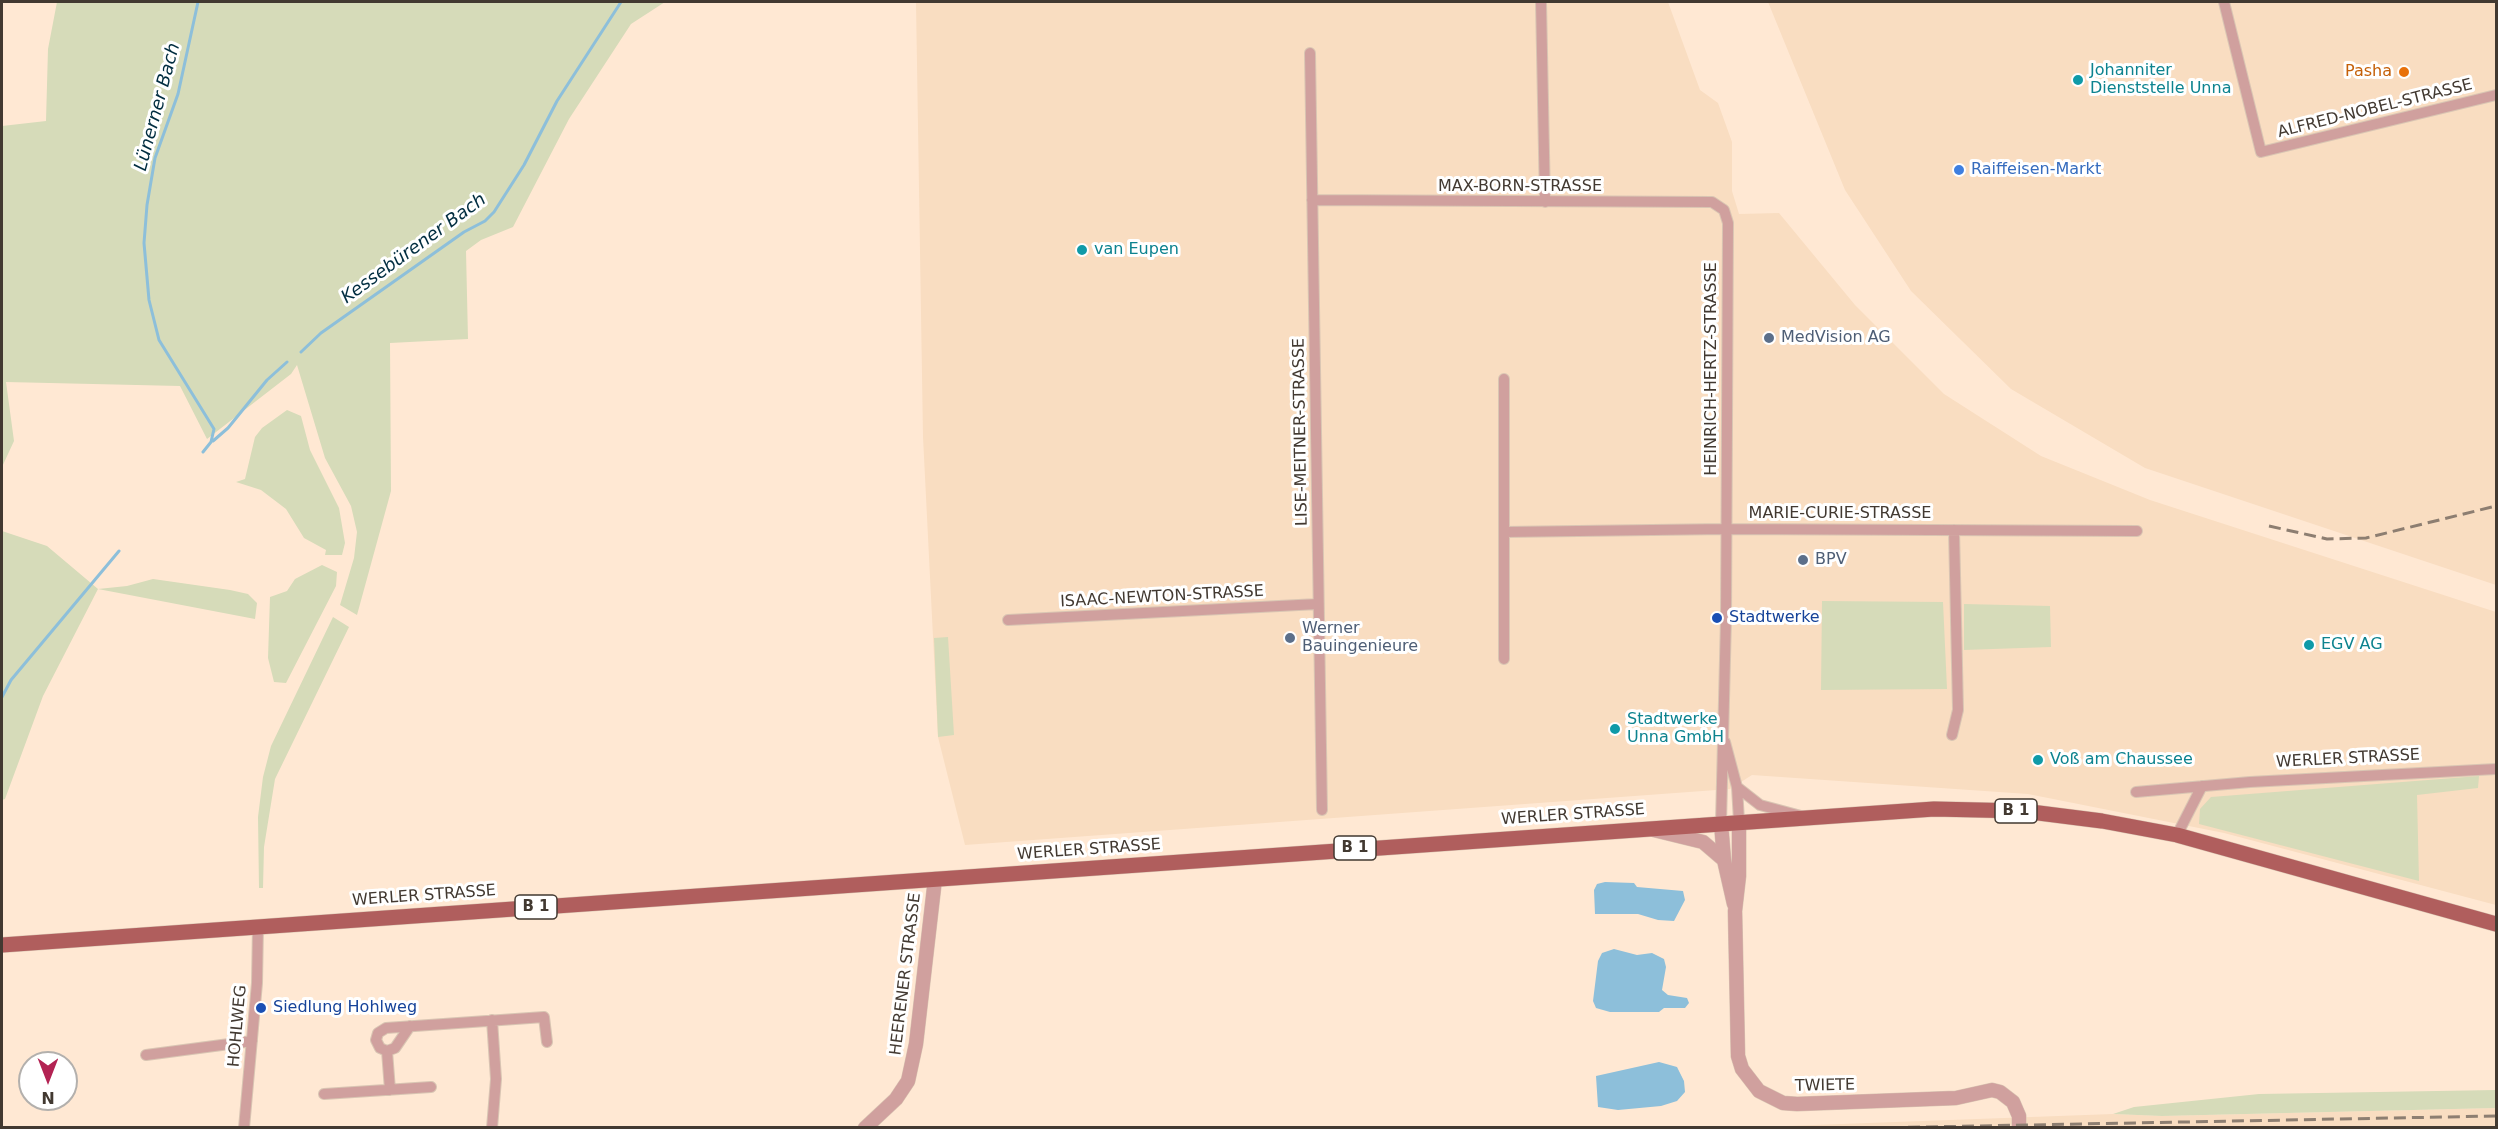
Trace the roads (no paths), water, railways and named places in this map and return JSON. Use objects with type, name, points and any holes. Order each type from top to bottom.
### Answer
[{"type":"main road","name":"WERLER STRASSE","points":[[2,945],[1649,829],[1802,816],[1934,809],[2002,810],[2102,821],[2177,835],[2496,924]]},
{"type":"street","points":[[1541,2],[1545,202]]},
{"type":"street","name":"ALFRED-NOBEL-STRASSE","points":[[2224,2],[2261,152],[2496,95]]},
{"type":"street","name":"LISE-MEITNER-STRASSE","points":[[1310,53],[1322,810]]},
{"type":"street","name":"MAX-BORN-STRASSE","points":[[1312,200],[1712,202],[1724,210]]},
{"type":"street","name":"HEINRICH-HERTZ-STRASSE","points":[[1720,823],[1721,762],[1724,739],[1728,223],[1724,210]]},
{"type":"street","points":[[1504,379],[1504,659]]},
{"type":"street","points":[[1504,532],[1726,529]]},
{"type":"street","name":"MARIE-CURIE-STRASSE","points":[[1726,529],[2137,531]]},
{"type":"street","name":"MARIE-CURIE-STRASSE","points":[[1952,735],[1958,710],[1954,530]]},
{"type":"street","name":"ISAAC-NEWTON-STRASSE","points":[[1008,620],[1318,604]]},
{"type":"street","name":"HEINRICH-HERTZ-STRASSE","points":[[1724,739],[1737,787],[1738,822]]},
{"type":"street","name":"WERLER STRASSE","points":[[2136,792],[2496,769]]},
{"type":"street","points":[[2177,835],[2202,786]]},
{"type":"street","points":[[1737,787],[1760,805],[1802,816]]},
{"type":"street","name":"TWIETE","points":[[1738,822],[1739,885],[1735,911],[1738,1056],[1742,1069],[1760,1091],[1783,1103],[1797,1104],[1956,1098],[1992,1090],[2000,1092],[2013,1102],[2019,1116],[2019,1128]]},
{"type":"street","name":"TWIETE","points":[[1720,823],[1724,860],[1735,911]]},
{"type":"street","points":[[1649,829],[1703,842],[1724,860]]},
{"type":"street","name":"HEERENER STRASSE","points":[[865,1128],[891,1106],[908,1081],[916,1044],[935,879]]},
{"type":"street","name":"HOHLWEG","points":[[244,1128],[252,1041],[258,926]]},
{"type":"street","points":[[390,1090],[387,1051],[378,1044],[378,1033],[386,1028],[544,1017],[547,1042]]},
{"type":"street","points":[[492,1020],[496,1079],[492,1128]]},
{"type":"street","points":[[387,1051],[395,1048],[410,1026]]},
{"type":"street","points":[[146,1055],[252,1041]]},
{"type":"street","points":[[324,1094],[431,1087]]},
{"type":"water","points":[[1634,883],[1637,887],[1683,891],[1685,900],[1674,921],[1658,920],[1638,914],[1595,914],[1594,890],[1597,884]]},
{"type":"water","points":[[1614,949],[1637,955],[1652,953],[1664,959],[1666,967],[1662,990],[1668,995],[1687,998],[1689,1003],[1685,1008],[1664,1008],[1659,1012],[1610,1012],[1596,1008],[1593,1001],[1598,961],[1602,953]]},
{"type":"water","points":[[1659,1062],[1677,1067],[1684,1081],[1685,1092],[1677,1101],[1661,1106],[1618,1110],[1598,1107],[1596,1076]]},
{"type":"waterway","name":"Lünerner Bach","points":[[198,2],[178,94],[155,158],[147,205],[144,243],[149,300],[159,340],[214,429],[211,442],[203,452]]},
{"type":"waterway","name":"Kessebürener Bach","points":[[301,352],[321,333],[464,232],[485,221],[494,212],[524,165],[557,101],[621,2]]},
{"type":"waterway","name":"Kessebürener Bach","points":[[213,441],[228,428],[267,380],[287,362]]},
{"type":"waterway","name":"Lünerner Bach","points":[[2,697],[11,680],[119,551]]},
{"type":"railway","points":[[2269,526],[2327,539],[2366,538],[2496,506]]},
{"type":"railway","points":[[1872,1128],[2496,1116]]},
{"type":"place","name":"Pasha","points":[[2404,72]]},
{"type":"place","name":"Johanniter Dienststelle Unna","points":[[2078,80]]},
{"type":"place","name":"Raiffeisen-Markt","points":[[1959,170]]},
{"type":"place","name":"van Eupen","points":[[1082,250]]},
{"type":"place","name":"MedVision AG","points":[[1769,338]]},
{"type":"place","name":"BPV","points":[[1803,560]]},
{"type":"place","name":"Stadtwerke","points":[[1717,618]]},
{"type":"place","name":"Werner Bauingenieure","points":[[1290,638]]},
{"type":"place","name":"EGV AG","points":[[2309,645]]},
{"type":"place","name":"Stadtwerke Unna GmbH","points":[[1615,729]]},
{"type":"place","name":"Voß am Chaussee","points":[[2038,760]]},
{"type":"place","name":"Siedlung Hohlweg","points":[[261,1008]]}]
